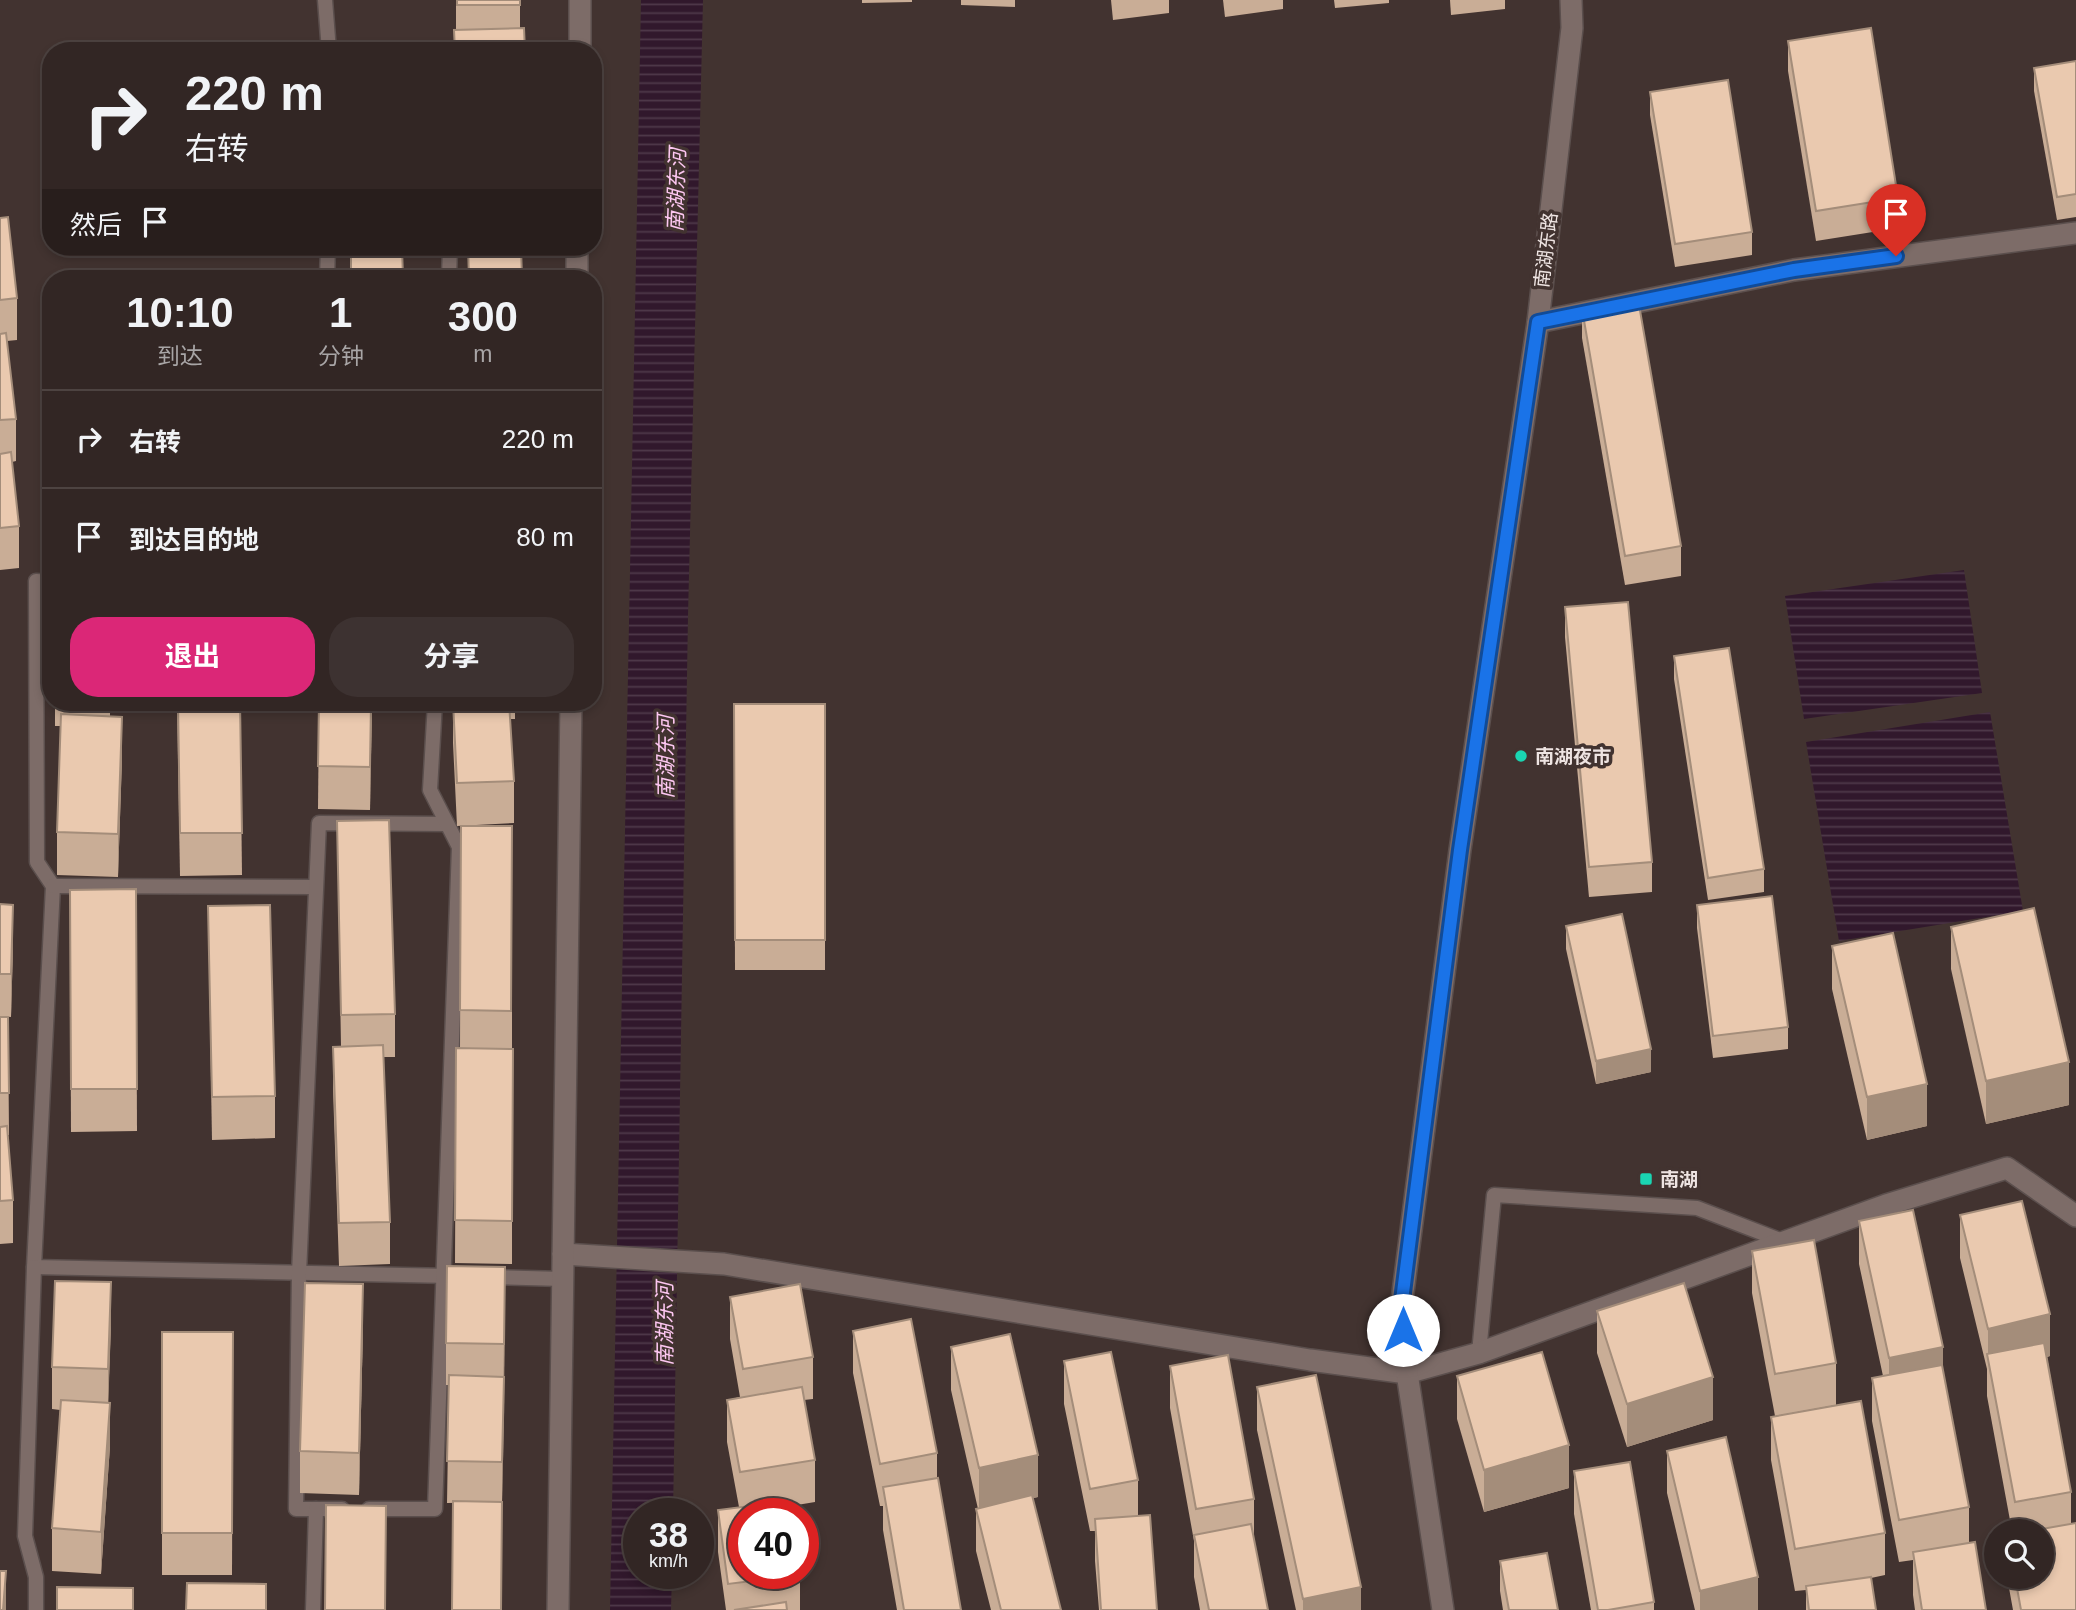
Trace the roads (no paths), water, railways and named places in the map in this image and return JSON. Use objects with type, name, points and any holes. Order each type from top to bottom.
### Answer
[{"type":"street","points":[[580,0],[580,42]]},
{"type":"street","name":"南湖东路","points":[[1443,1610],[1407,1373],[1401,1308],[1460,850],[1538,322],[1572,28],[1571,0]]},
{"type":"street","points":[[1538,322],[1794,270],[2076,233]]},
{"type":"street","points":[[558,1610],[571,711]]},
{"type":"street","points":[[563,1254],[724,1264],[1310,1360],[1407,1373],[1479,1353],[1886,1205],[2007,1168],[2076,1216]]},
{"type":"lane","points":[[326,0],[328,42]]},
{"type":"lane","points":[[36,1610],[36,1577],[25,1536],[34,1268],[53,886],[37,862],[36,582],[42,582]]},
{"type":"lane","points":[[434,711],[430,790],[459,847],[435,1509],[296,1508],[299,1273],[314,887],[319,823],[447,824]]},
{"type":"lane","points":[[53,886],[314,887]]},
{"type":"lane","points":[[1479,1353],[1494,1195],[1697,1208],[1787,1242]]},
{"type":"lane","points":[[34,1268],[563,1279]]},
{"type":"lane","points":[[313,1610],[316,1509]]},
{"type":"water","name":"南湖东河","points":[[641,0],[703,0],[688,616],[673,1498],[623,1498],[623,1589],[672,1589],[671,1610],[610,1610]]},
{"type":"water","points":[[1964,570],[1982,693],[1804,719],[1785,596]]},
{"type":"water","points":[[1990,712],[2023,911],[1839,941],[1806,742]]},
{"type":"place","name":"南湖夜市","points":[[1521,756]]},
{"type":"place","name":"南湖","points":[[1646,1179]]}]
